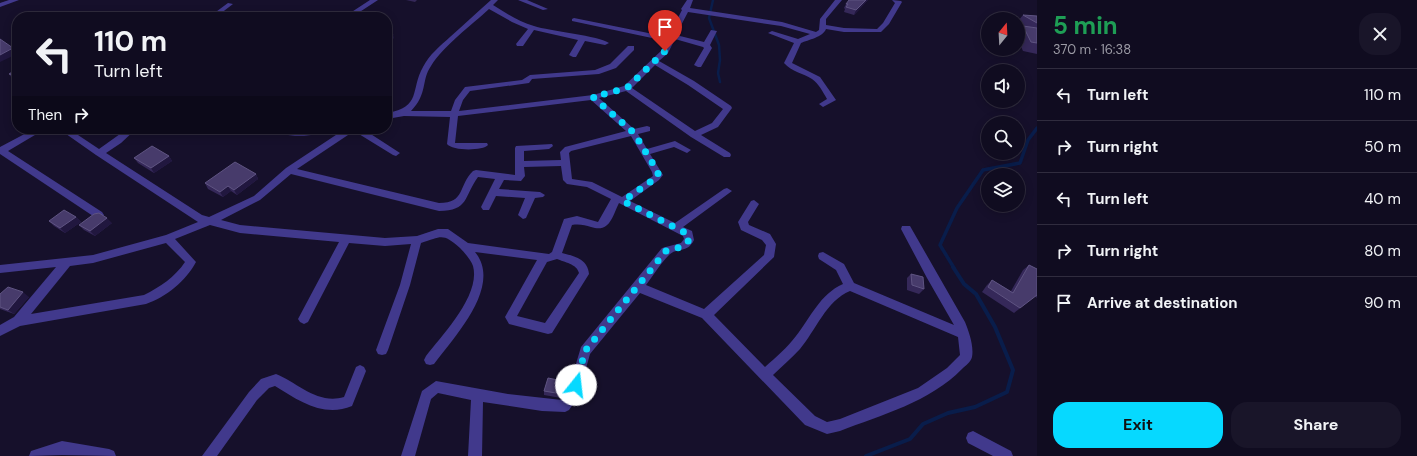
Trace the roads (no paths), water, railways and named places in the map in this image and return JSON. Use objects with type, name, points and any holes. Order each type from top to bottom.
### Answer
[{"type":"street","points":[[0,5],[16,0]]},
{"type":"street","points":[[355,12],[375,0]]},
{"type":"street","points":[[404,113],[413,104],[419,94],[426,67],[435,55],[495,0]]},
{"type":"street","points":[[521,0],[545,9]]},
{"type":"street","points":[[392,115],[404,113],[454,114],[593,97],[627,88],[665,51],[684,8],[690,0]]},
{"type":"street","points":[[823,104],[832,100],[824,86],[814,77],[794,69],[788,63],[798,42],[822,31],[823,19],[839,0]]},
{"type":"street","points":[[823,26],[840,30],[864,29],[878,31],[886,24],[899,2],[895,0]]},
{"type":"street","points":[[219,12],[230,4]]},
{"type":"street","points":[[489,6],[532,28],[605,43]]},
{"type":"street","points":[[684,8],[782,24],[817,34]]},
{"type":"street","points":[[574,20],[706,45]]},
{"type":"street","points":[[520,44],[532,28]]},
{"type":"street","points":[[698,65],[708,48],[706,45],[714,31]]},
{"type":"street","points":[[772,33],[798,42]]},
{"type":"street","points":[[574,55],[583,38]]},
{"type":"street","points":[[484,145],[455,146],[451,144],[454,114],[464,92],[468,89],[522,82],[526,81],[530,77],[596,72],[613,66],[631,48]]},
{"type":"street","points":[[654,62],[691,83],[728,108],[715,125],[694,135]]},
{"type":"street","points":[[627,88],[694,135],[727,155]]},
{"type":"street","points":[[465,248],[550,258],[556,255],[568,222],[581,220],[600,226],[604,223],[620,199],[658,176],[646,152],[634,133],[593,97]]},
{"type":"street","points":[[408,456],[426,395],[436,387],[450,388],[477,395],[565,406],[572,397],[585,351],[666,251],[684,246],[689,240],[688,234],[620,199],[589,184],[570,182],[568,180],[564,152],[568,149],[647,129]]},
{"type":"street","points":[[32,134],[0,151],[99,214]]},
{"type":"street","points":[[70,134],[199,218],[240,229],[345,240],[385,242],[417,240],[438,233],[448,233],[465,248],[478,264],[480,273],[475,297],[430,360]]},
{"type":"street","points":[[99,153],[126,134]]},
{"type":"street","points":[[0,269],[93,259],[168,238],[210,221],[257,198],[289,170],[341,134]]},
{"type":"street","points":[[365,134],[396,154]]},
{"type":"street","points":[[646,152],[675,144],[687,150]]},
{"type":"street","points":[[289,170],[439,207],[451,208],[458,205],[473,176],[476,174],[518,179],[520,176],[519,148],[549,146]]},
{"type":"street","points":[[519,164],[565,163]]},
{"type":"street","points":[[486,207],[500,178]]},
{"type":"street","points":[[676,227],[727,191]]},
{"type":"street","points":[[493,192],[536,195],[523,215]]},
{"type":"street","points":[[706,315],[769,257],[771,244],[766,237],[745,227],[743,222],[754,204]]},
{"type":"street","points":[[638,287],[706,315],[766,374],[810,421],[827,428],[840,425],[922,392],[951,372],[966,357],[967,346],[959,319],[935,282],[906,229]]},
{"type":"street","points":[[0,331],[18,321],[146,299],[161,293],[187,269],[191,262],[168,238]]},
{"type":"street","points":[[304,319],[345,240]]},
{"type":"street","points":[[382,350],[405,285],[417,240]]},
{"type":"street","points":[[544,257],[511,313],[511,317],[513,320],[544,329],[551,326],[584,274],[584,268],[582,265],[556,255]]},
{"type":"street","points":[[823,256],[840,267],[850,286],[964,334]]},
{"type":"street","points":[[18,321],[67,262]]},
{"type":"street","points":[[766,374],[796,346],[831,298],[841,289],[850,286]]},
{"type":"street","points":[[210,456],[264,383],[276,380],[302,395],[324,404],[342,405],[348,402],[360,371]]},
{"type":"street","points":[[474,456],[477,395]]},
{"type":"street","points":[[973,438],[1006,456]]},
{"type":"street","points":[[36,456],[62,448],[109,456]]},
{"type":"waterway","points":[[713,0],[709,18],[719,45],[720,60],[718,73],[720,82]]},
{"type":"waterway","points":[[954,268],[940,245],[957,208],[983,170],[1020,163],[1028,140],[1037,128]]},
{"type":"waterway","points":[[866,456],[910,439],[923,424],[948,413],[975,407],[1007,392],[1013,370],[995,327],[976,294],[964,284],[953,267]]}]
